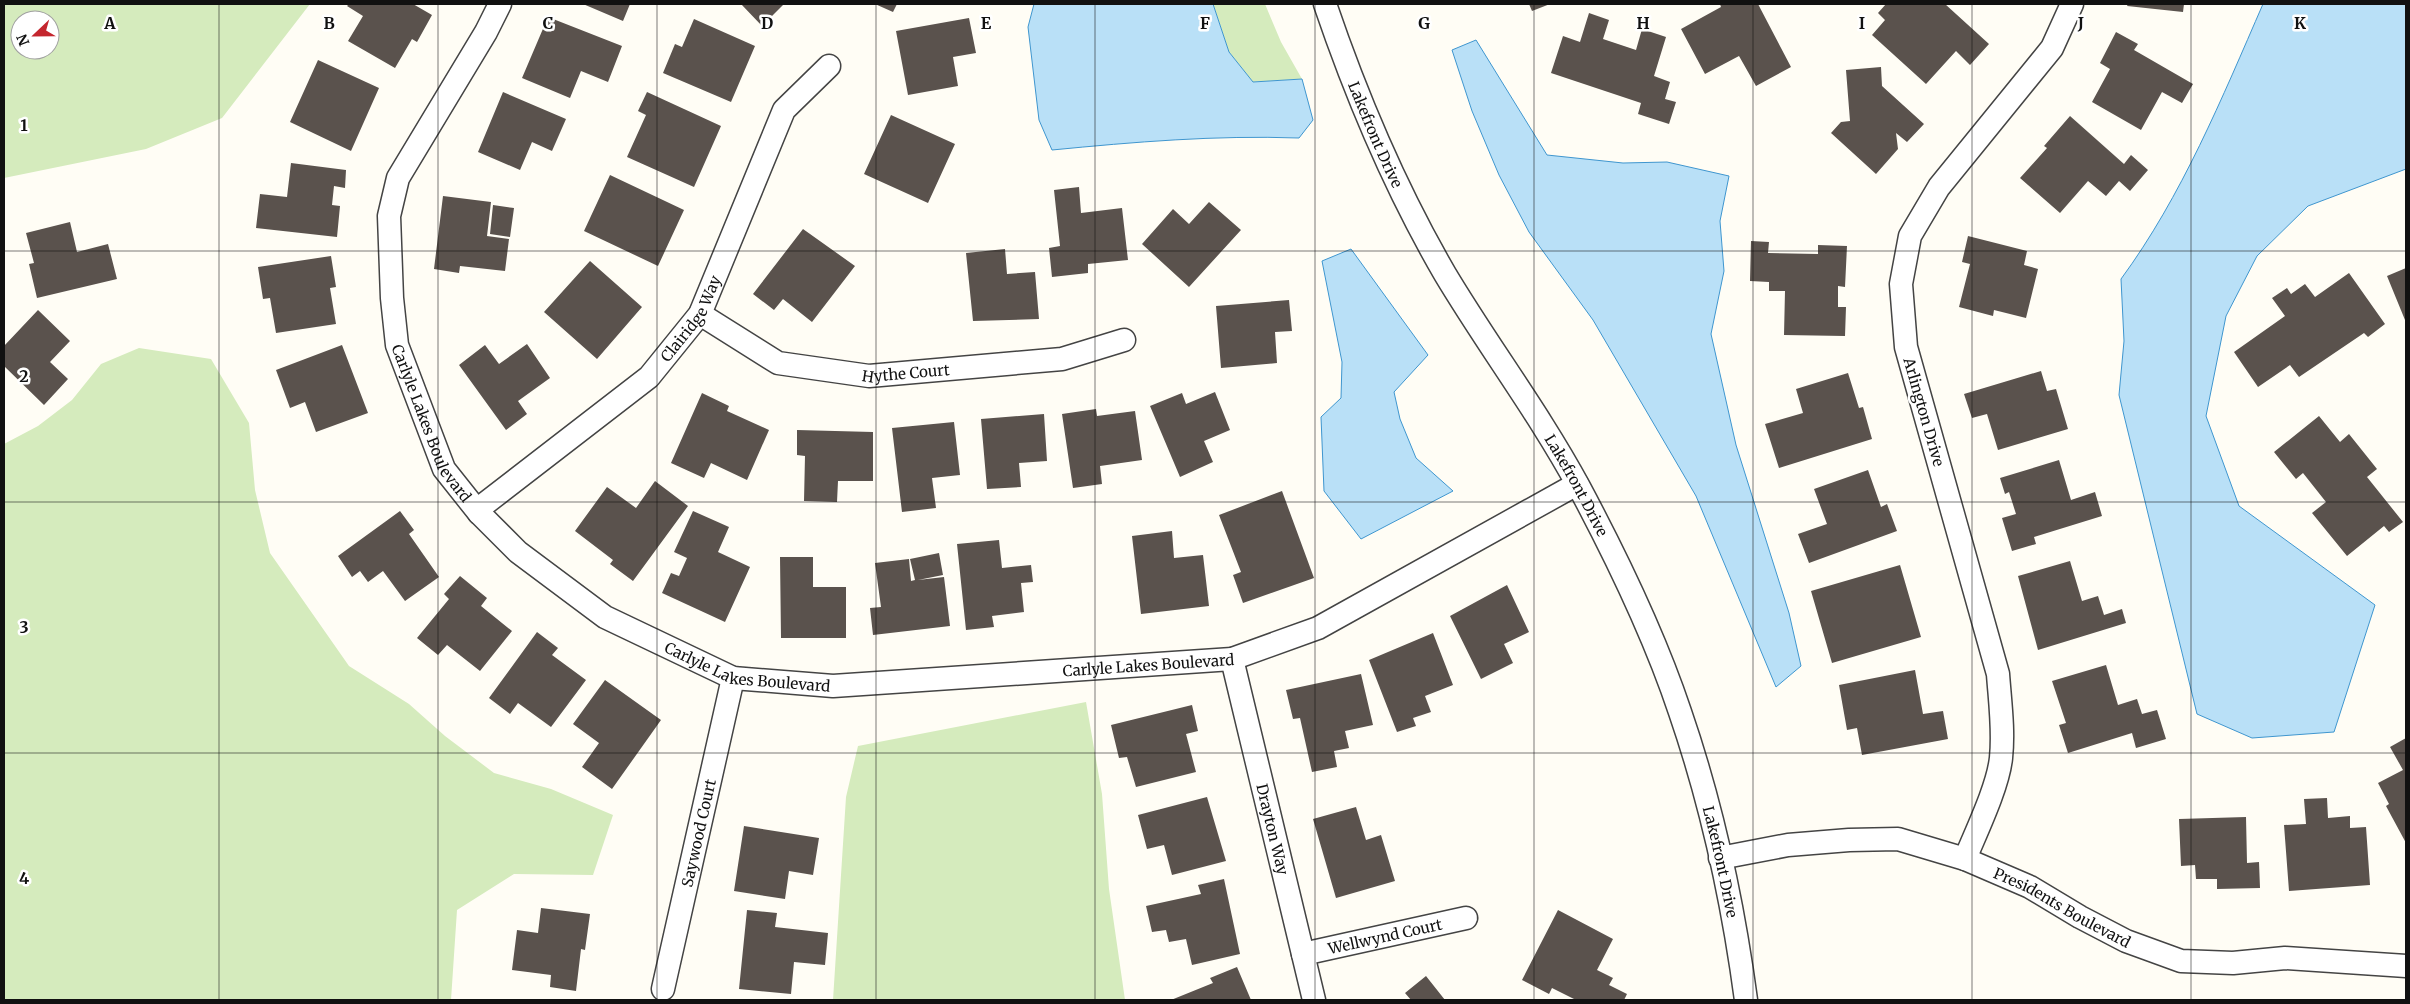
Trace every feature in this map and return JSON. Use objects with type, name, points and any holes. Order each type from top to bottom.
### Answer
[{"type":"street","name":"Carlyle Lakes Boulevard","points":[[500,4],[486,32],[398,178],[390,216],[392,298],[396,345],[444,469],[479,513],[518,552],[605,617],[733,678],[833,686],[1232,659],[1318,628],[1577,484]]},
{"type":"street","name":"Lakefront Drive","points":[[1325,4],[1372,130],[1416,222],[1456,292],[1577,484],[1618,562],[1653,641],[1680,712],[1720,858],[1731,903],[1746,1000]]},
{"type":"street","name":"Arlington Drive","points":[[1965,859],[1986,808],[2001,760],[2002,727],[1998,674],[1906,346],[1901,284],[1910,236],[1934,195],[1948,175],[2052,48],[2072,4]]},
{"type":"street","name":"Clairidge Way","points":[[479,513],[482,506],[650,377],[700,314],[784,110],[829,66]]},
{"type":"street","name":"Hythe Court","points":[[700,314],[778,363],[869,376],[1062,359],[1124,340]]},
{"type":"street","name":"Drayton Way","points":[[1232,659],[1314,1000]]},
{"type":"street","name":"Saywood Court","points":[[663,989],[733,678]]},
{"type":"street","name":"Presidents Boulevard","points":[[1720,858],[1788,846],[1849,840],[1898,839],[1965,859],[2030,887],[2080,917],[2126,941],[2181,961],[2233,963],[2285,958],[2406,966]]},
{"type":"street","name":"Wellwynd Court","points":[[1303,954],[1466,918]]},
{"type":"green space","points":[[4,4],[310,4],[222,118],[146,149],[4,178]]},
{"type":"green space","points":[[1213,4],[1265,4],[1281,42],[1302,79],[1253,82],[1229,52]]},
{"type":"green space","points":[[139,348],[211,359],[249,423],[255,490],[270,553],[349,666],[409,704],[445,736],[494,773],[551,789],[613,815],[593,875],[514,874],[457,910],[451,1000],[4,1000],[4,444],[38,426],[72,400],[101,364]]},
{"type":"green space","points":[[1086,702],[1102,794],[1109,889],[1125,1000],[833,1000],[846,797],[858,746]]},
{"type":"water","points":[[1034,4],[1213,4],[1229,52],[1253,82],[1302,79],[1313,120],[1299,138],[1206,138],[1052,150],[1039,120],[1028,27]]},
{"type":"water","points":[[2263,4],[2406,4],[2406,169],[2308,206],[2257,256],[2226,316],[2206,416],[2239,506],[2375,605],[2334,732],[2252,738],[2197,714],[2119,395],[2124,341],[2121,279],[2143,247],[2182,180],[2216,110]]},
{"type":"water","points":[[1476,40],[1547,155],[1623,163],[1667,162],[1729,176],[1720,221],[1724,271],[1711,334],[1736,445],[1789,613],[1801,666],[1776,687],[1696,496],[1593,320],[1529,232],[1499,175],[1472,111],[1452,50]]},
{"type":"water","points":[[1351,249],[1428,355],[1394,392],[1400,419],[1416,458],[1453,491],[1361,539],[1324,491],[1321,417],[1341,398],[1342,362],[1322,261]]},
{"type":"building","points":[[349,4],[413,4],[432,15],[417,42],[412,39],[395,68],[348,41],[363,16],[347,6]]},
{"type":"building","points":[[583,4],[630,4],[623,21]]},
{"type":"building","points":[[741,4],[784,4],[762,26]]},
{"type":"building","points":[[875,4],[897,4],[893,12]]},
{"type":"building","points":[[1529,4],[1550,4],[1532,11]]},
{"type":"building","points":[[1720,4],[1758,4],[1791,67],[1756,86],[1739,56],[1705,74],[1681,29],[1721,7]]},
{"type":"building","points":[[1886,4],[1945,4],[1989,44],[1970,65],[1956,51],[1926,84],[1872,35],[1885,20],[1878,13]]},
{"type":"building","points":[[2128,4],[2184,4],[2183,12],[2127,6]]},
{"type":"building","points":[[1589,13],[1609,20],[1603,39],[1636,50],[1642,29],[1666,37],[1654,76],[1670,82],[1665,99],[1676,102],[1669,124],[1638,114],[1641,103],[1551,73],[1563,36],[1580,42]]},
{"type":"building","points":[[548,17],[622,46],[608,82],[581,71],[570,98],[522,78]]},
{"type":"building","points":[[969,18],[976,53],[953,57],[958,86],[908,95],[896,31]]},
{"type":"building","points":[[694,19],[755,46],[731,102],[663,73],[675,44],[682,47]]},
{"type":"building","points":[[2116,32],[2138,44],[2134,50],[2193,84],[2182,103],[2162,92],[2141,130],[2092,102],[2110,69],[2100,63]]},
{"type":"building","points":[[318,60],[379,88],[351,151],[290,122]]},
{"type":"building","points":[[1881,67],[1882,86],[1924,124],[1907,142],[1896,133],[1898,149],[1876,174],[1831,133],[1841,122],[1850,121],[1846,70]]},
{"type":"building","points":[[503,92],[566,119],[552,151],[532,142],[520,170],[478,152]]},
{"type":"building","points":[[647,92],[721,126],[694,187],[627,157],[646,115],[638,111]]},
{"type":"building","points":[[891,115],[955,144],[928,203],[864,174]]},
{"type":"building","points":[[2070,116],[2124,164],[2131,155],[2148,170],[2130,191],[2119,181],[2106,196],[2088,181],[2060,213],[2020,178],[2047,148],[2044,146]]},
{"type":"building","points":[[291,163],[346,170],[345,188],[334,186],[332,205],[340,206],[337,237],[256,228],[260,194],[287,197]]},
{"type":"building","points":[[610,175],[684,210],[658,266],[584,231]]},
{"type":"building","points":[[1079,187],[1081,213],[1122,208],[1128,260],[1088,264],[1088,273],[1052,277],[1049,248],[1060,246],[1054,190]]},
{"type":"building","points":[[443,196],[491,202],[487,236],[509,239],[505,271],[460,266],[459,273],[434,269]]},
{"type":"building","points":[[1209,202],[1241,230],[1189,287],[1142,244],[1173,209],[1189,224]]},
{"type":"building","points":[[493,205],[514,208],[510,237],[490,234]]},
{"type":"building","points":[[70,222],[77,252],[108,244],[117,279],[37,298],[29,264],[34,263],[26,233]]},
{"type":"building","points":[[803,229],[855,266],[812,322],[783,299],[774,310],[753,294]]},
{"type":"building","points":[[1968,236],[2027,251],[2024,265],[2038,269],[2026,318],[1994,310],[1993,316],[1959,307],[1970,264],[1962,262]]},
{"type":"building","points":[[1751,241],[1769,242],[1768,253],[1818,254],[1818,245],[1847,246],[1845,287],[1838,286],[1838,307],[1846,307],[1845,336],[1784,335],[1785,291],[1769,291],[1769,282],[1750,281]]},
{"type":"building","points":[[1005,249],[1007,274],[1035,272],[1039,319],[973,321],[966,253]]},
{"type":"building","points":[[331,256],[336,287],[330,288],[336,324],[276,333],[270,298],[263,299],[258,267]]},
{"type":"building","points":[[590,261],[642,307],[597,359],[544,312]]},
{"type":"building","points":[[2406,268],[2406,320],[2405,320],[2387,276]]},
{"type":"building","points":[[2349,273],[2385,324],[2368,337],[2364,333],[2299,377],[2290,365],[2258,387],[2234,352],[2285,316],[2272,298],[2287,288],[2291,294],[2305,284],[2315,297]]},
{"type":"building","points":[[1289,300],[1292,331],[1275,332],[1277,363],[1221,368],[1216,306]]},
{"type":"building","points":[[38,310],[70,341],[50,362],[68,379],[44,405],[4,366],[4,346]]},
{"type":"building","points":[[527,344],[550,378],[518,401],[527,414],[506,430],[459,365],[485,345],[499,364]]},
{"type":"building","points":[[342,345],[368,413],[316,432],[305,402],[290,408],[276,370]]},
{"type":"building","points":[[2041,371],[2047,391],[2056,389],[2068,429],[1998,450],[1987,414],[1972,418],[1964,394]]},
{"type":"building","points":[[1848,373],[1859,408],[1863,407],[1872,439],[1779,468],[1765,424],[1803,413],[1796,389]]},
{"type":"building","points":[[1215,392],[1230,430],[1204,441],[1213,462],[1180,477],[1150,406],[1182,393],[1186,404]]},
{"type":"building","points":[[702,393],[729,406],[727,411],[769,430],[747,480],[711,463],[704,478],[671,463]]},
{"type":"building","points":[[1096,409],[1097,416],[1135,411],[1142,460],[1100,466],[1102,484],[1073,488],[1062,414]]},
{"type":"building","points":[[1044,414],[1047,461],[1019,463],[1021,487],[987,489],[981,419]]},
{"type":"building","points":[[2319,416],[2340,442],[2349,434],[2377,469],[2367,477],[2403,522],[2389,532],[2384,526],[2347,556],[2312,513],[2326,502],[2303,473],[2296,479],[2274,452]]},
{"type":"building","points":[[954,422],[960,475],[932,478],[936,508],[902,512],[892,428]]},
{"type":"building","points":[[797,430],[873,432],[873,481],[838,481],[837,502],[804,501],[805,456],[797,455]]},
{"type":"building","points":[[2059,460],[2071,500],[2095,492],[2102,516],[2034,537],[2036,544],[2012,551],[2002,518],[2016,514],[2009,492],[2005,494],[2000,478]]},
{"type":"building","points":[[1868,470],[1881,507],[1887,504],[1897,531],[1809,563],[1798,534],[1827,524],[1814,489]]},
{"type":"building","points":[[655,481],[688,506],[633,581],[610,564],[613,560],[575,531],[607,487],[636,508]]},
{"type":"building","points":[[1282,491],[1314,578],[1243,603],[1233,575],[1241,572],[1219,515]]},
{"type":"building","points":[[400,511],[414,530],[409,534],[439,577],[405,601],[383,571],[368,582],[360,571],[352,577],[338,556]]},
{"type":"building","points":[[693,511],[729,527],[718,552],[750,567],[725,622],[662,593],[671,573],[679,576],[687,558],[674,552]]},
{"type":"building","points":[[1172,531],[1174,558],[1203,555],[1209,606],[1141,614],[1132,536]]},
{"type":"building","points":[[999,540],[1002,568],[1031,565],[1033,582],[1021,583],[1024,612],[992,616],[994,627],[966,630],[957,544]]},
{"type":"building","points":[[939,553],[943,575],[918,580],[944,577],[950,626],[873,635],[870,608],[881,607],[875,563],[909,559],[911,581],[915,580],[910,559]]},
{"type":"building","points":[[780,557],[813,557],[813,587],[846,587],[846,638],[781,638]]},
{"type":"building","points":[[2070,561],[2082,601],[2098,596],[2104,615],[2122,609],[2126,623],[2038,650],[2018,576]]},
{"type":"building","points":[[1900,565],[1921,637],[1832,663],[1811,591]]},
{"type":"building","points":[[460,576],[487,598],[481,606],[512,631],[480,671],[447,645],[438,655],[417,638],[449,599],[444,594]]},
{"type":"building","points":[[1507,585],[1529,632],[1504,644],[1513,663],[1481,679],[1450,616]]},
{"type":"building","points":[[537,632],[558,648],[552,655],[586,680],[551,727],[518,703],[510,714],[489,698]]},
{"type":"building","points":[[1433,633],[1453,685],[1425,696],[1431,712],[1413,718],[1416,726],[1397,732],[1369,660]]},
{"type":"building","points":[[2106,665],[2118,705],[2137,699],[2142,714],[2157,710],[2166,739],[2136,748],[2132,733],[2068,753],[2059,725],[2066,723],[2052,681]]},
{"type":"building","points":[[1915,670],[1923,714],[1943,711],[1948,739],[1862,755],[1857,728],[1847,730],[1839,685]]},
{"type":"building","points":[[1361,674],[1373,725],[1345,731],[1349,748],[1334,751],[1337,767],[1312,772],[1300,718],[1293,719],[1286,690]]},
{"type":"building","points":[[605,680],[661,720],[612,789],[582,767],[599,743],[573,724]]},
{"type":"building","points":[[1192,705],[1198,731],[1186,734],[1196,772],[1136,787],[1127,757],[1119,758],[1111,725]]},
{"type":"building","points":[[2406,738],[2406,843],[2386,806],[2389,804],[2378,783],[2403,770],[2390,747]]},
{"type":"building","points":[[1207,797],[1226,861],[1172,875],[1164,845],[1147,849],[1138,815]]},
{"type":"building","points":[[2327,798],[2328,818],[2350,816],[2350,828],[2366,827],[2370,885],[2289,891],[2284,825],[2306,824],[2304,799]]},
{"type":"building","points":[[1356,807],[1366,840],[1381,835],[1395,881],[1336,898],[1313,819]]},
{"type":"building","points":[[2246,817],[2247,863],[2259,862],[2260,888],[2217,889],[2217,879],[2196,879],[2195,865],[2181,866],[2179,819]]},
{"type":"building","points":[[744,826],[819,838],[813,875],[789,871],[785,899],[734,891]]},
{"type":"building","points":[[1224,879],[1240,954],[1192,965],[1186,939],[1169,942],[1166,930],[1152,932],[1146,906],[1201,894],[1198,885]]},
{"type":"building","points":[[541,908],[590,914],[585,950],[581,949],[576,991],[550,987],[551,975],[512,970],[517,930],[538,933]]},
{"type":"building","points":[[747,910],[777,913],[775,927],[828,933],[825,965],[794,962],[791,994],[739,989]]},
{"type":"building","points":[[1558,910],[1613,939],[1597,970],[1613,978],[1609,985],[1627,994],[1624,1000],[1576,1000],[1552,988],[1549,994],[1522,980]]},
{"type":"building","points":[[1237,967],[1251,1000],[1171,1000],[1213,983],[1210,978]]},
{"type":"building","points":[[1426,976],[1445,1000],[1411,1000],[1405,993]]}]
